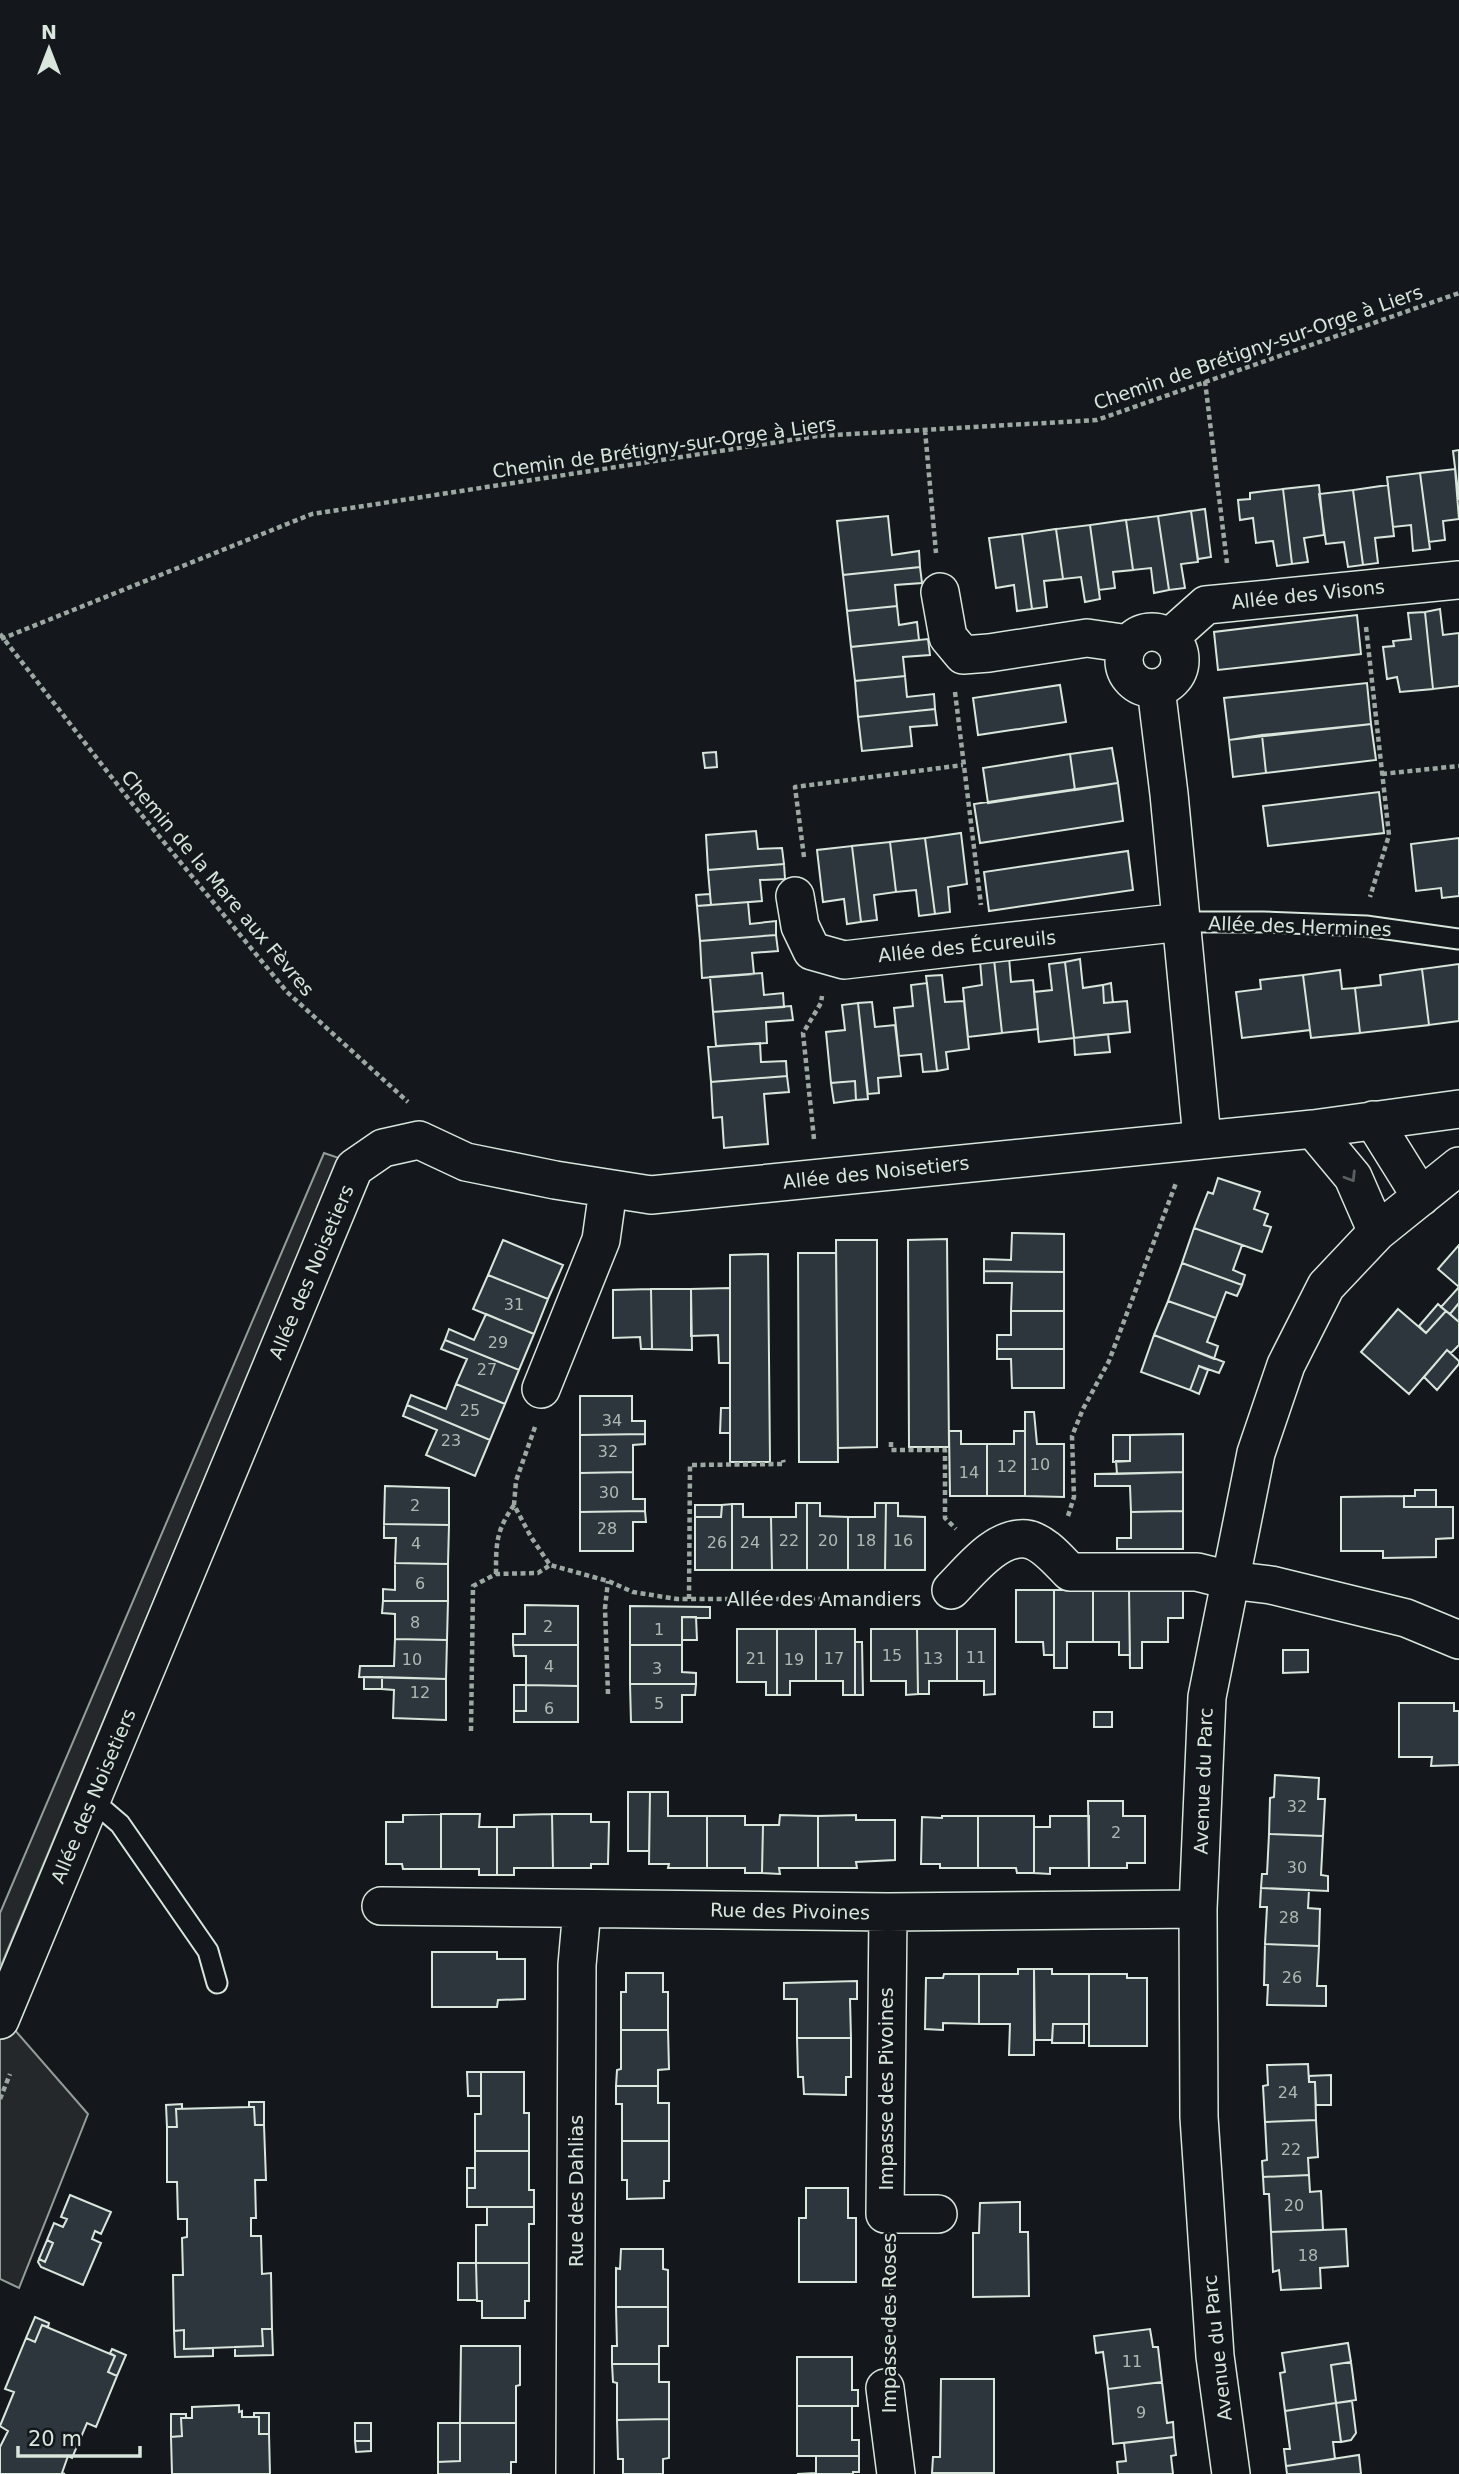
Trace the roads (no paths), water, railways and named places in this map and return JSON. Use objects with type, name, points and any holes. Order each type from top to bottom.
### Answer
[{"type":"street","name":"Allée des Visons","points":[[1169,638],[1206,605],[1459,580]]},
{"type":"street","points":[[940,592],[948,637],[963,655],[1087,638],[1129,644]]},
{"type":"street","points":[[1157,632],[1169,638],[1178,647],[1181,659],[1178,672],[1171,681],[1156,688],[1147,688],[1136,683],[1127,674],[1124,662],[1129,644],[1145,633],[1157,632]]},
{"type":"street","points":[[1156,688],[1182,922],[1189,1140]]},
{"type":"street","name":"Allée des Écureuils","points":[[795,896],[800,926],[812,951],[844,960],[1182,922]]},
{"type":"street","name":"Allée des Noisetiers","points":[[0,2020],[354,1168],[383,1148],[419,1140],[466,1161],[608,1190],[651,1195],[1313,1129],[1459,1109]]},
{"type":"street","points":[[1373,1120],[1421,1197]]},
{"type":"street","points":[[1313,1129],[1353,1177],[1377,1232]]},
{"type":"street","name":"Avenue du Parc","points":[[1231,2474],[1215,2356],[1199,2117],[1198,1909],[1207,1697],[1256,1453],[1286,1365],[1326,1286],[1377,1232],[1459,1167]]},
{"type":"street","points":[[541,1389],[601,1240],[608,1190]]},
{"type":"street","points":[[951,1590],[983,1558],[1004,1543],[1027,1539],[1047,1549],[1070,1572],[1197,1572],[1229,1580],[1271,1585],[1406,1618],[1459,1640]]},
{"type":"street","name":"Rue des Pivoines","points":[[381,1906],[888,1912],[1198,1909]]},
{"type":"street","name":"Rue des Dahlias","points":[[575,2474],[577,1965],[582,1909]]},
{"type":"street","name":"Impasse des Pivoines","points":[[888,1912],[886,2214],[938,2214]]},
{"type":"street","name":"Impasse des Roses","points":[[886,2388],[896,2474]]},
{"type":"lane","name":"Allée des Hermines","points":[[1182,922],[1366,926],[1459,939]]},
{"type":"lane","points":[[92,1800],[120,1824],[208,1951],[217,1983]]}]
